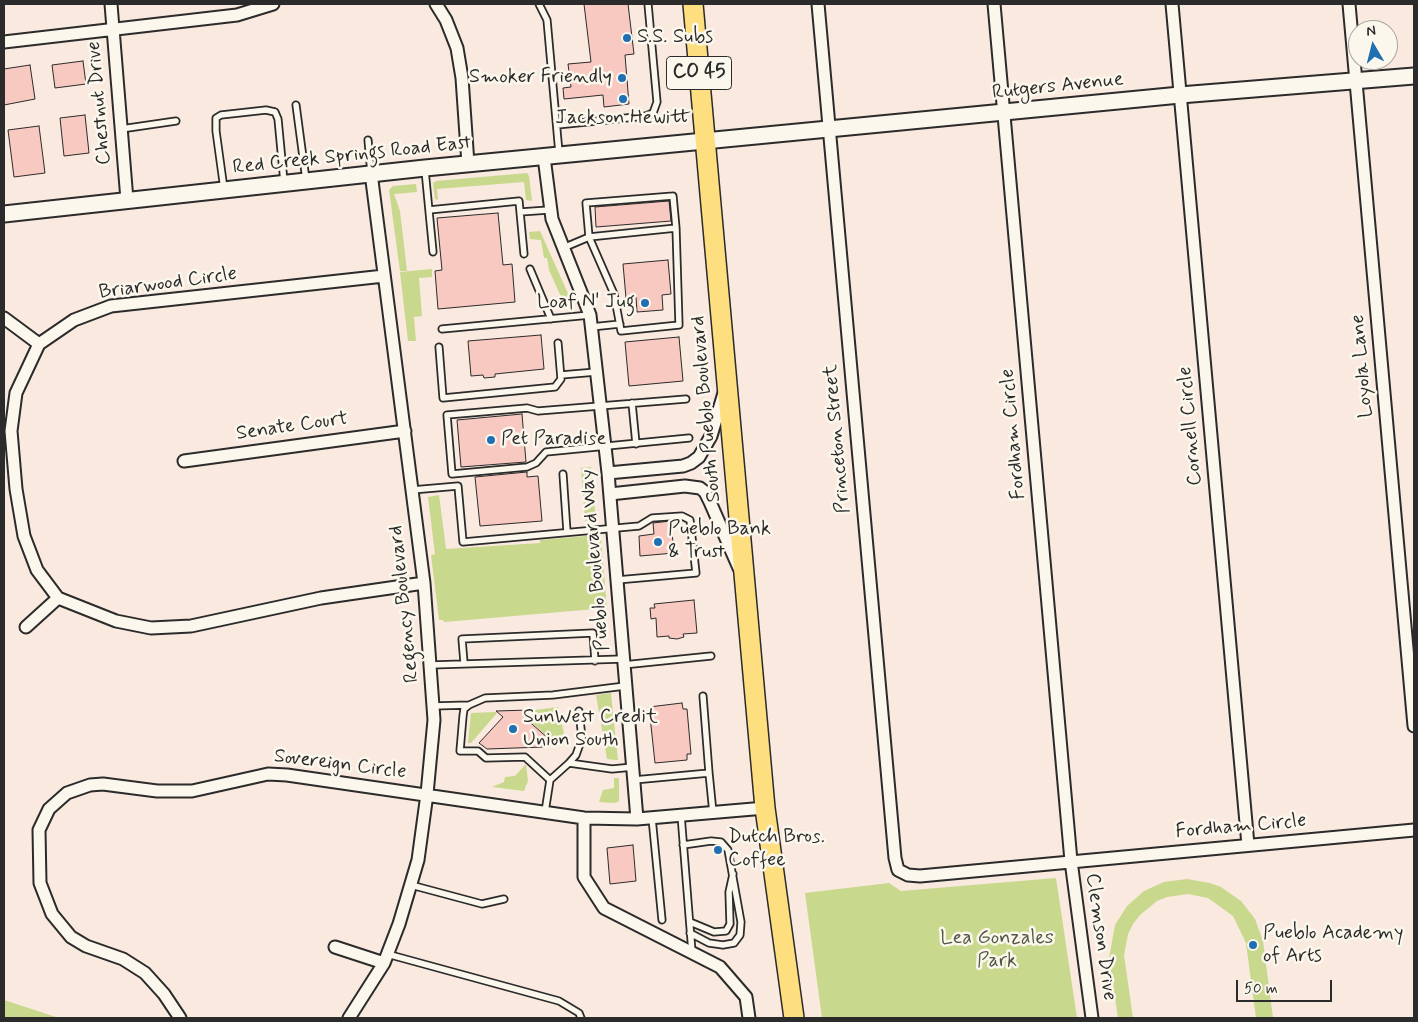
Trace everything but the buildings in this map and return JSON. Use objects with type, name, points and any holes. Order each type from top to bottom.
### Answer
[{"type":"main road","name":"South Pueblo Boulevard","points":[[693,4],[766,808],[794,1018]]},
{"type":"street","name":"Chestnut Drive","points":[[111,4],[126,200]]},
{"type":"street","points":[[4,42],[237,15],[273,4]]},
{"type":"street","points":[[436,4],[446,20],[457,48],[462,78],[468,164]]},
{"type":"street","name":"Princeton Street","points":[[818,4],[895,858],[898,870]]},
{"type":"street","name":"Fordham Circle","points":[[994,4],[1071,861]]},
{"type":"street","name":"Cornell Circle","points":[[1172,4],[1248,845]]},
{"type":"street","name":"Loyola Lane","points":[[1349,4],[1411,652],[1414,726]]},
{"type":"street","name":"Rutgers Avenue","points":[[706,142],[1180,95],[1414,76]]},
{"type":"street","name":"Red Creek Springs Road East","points":[[4,214],[371,173],[706,142]]},
{"type":"street","name":"Pueblo Boulevard Way","points":[[544,157],[550,210],[590,315],[610,494],[637,819]]},
{"type":"street","name":"Regency Boulevard","points":[[349,1018],[386,958],[418,860],[427,794],[433,706],[432,664],[424,583],[371,173]]},
{"type":"street","name":"Briarwood Circle","points":[[39,344],[74,320],[111,306],[384,276]]},
{"type":"street","points":[[4,318],[39,344],[16,393],[11,431],[16,489],[24,536],[37,570],[58,598],[116,621],[151,628],[191,626],[321,598],[424,583]]},
{"type":"street","points":[[608,473],[683,466],[699,457],[711,436],[728,382]]},
{"type":"street","name":"Senate Court","points":[[184,461],[405,432]]},
{"type":"street","points":[[610,494],[685,486],[700,488],[705,492],[710,502],[746,584]]},
{"type":"street","points":[[26,627],[58,598]]},
{"type":"street","name":"Sovereign Circle","points":[[180,1018],[156,983],[145,973],[123,959],[86,946],[71,937],[52,914],[40,883],[38,849],[40,830],[43,818],[57,800],[67,793],[90,785],[174,792],[192,791],[268,774],[427,794],[584,818],[637,819],[766,808]]},
{"type":"street","points":[[584,818],[584,877],[604,908],[720,967],[746,997],[749,1018]]},
{"type":"street","name":"Fordham Circle","points":[[898,870],[908,876],[920,876],[1414,830]]},
{"type":"street","name":"Clemson Drive","points":[[1071,861],[1092,1018]]},
{"type":"street","points":[[335,947],[386,958]]},
{"type":"lane","points":[[539,4],[547,20],[560,155]]},
{"type":"lane","points":[[557,125],[646,116],[653,113],[657,102],[648,4]]},
{"type":"lane","points":[[296,104],[306,180]]},
{"type":"lane","points":[[224,189],[216,130],[216,118],[221,114],[266,110],[275,112],[284,183]]},
{"type":"lane","points":[[121,129],[176,121]]},
{"type":"lane","points":[[368,140],[371,173]]},
{"type":"lane","points":[[425,168],[432,252]]},
{"type":"lane","points":[[673,196],[676,228],[679,325],[621,331],[614,294],[589,237],[586,204],[673,196]]},
{"type":"lane","points":[[429,210],[519,201],[524,254]]},
{"type":"lane","points":[[520,212],[550,210]]},
{"type":"lane","points":[[563,248],[589,237],[676,228]]},
{"type":"lane","points":[[530,269],[551,319]]},
{"type":"lane","points":[[442,329],[590,315]]},
{"type":"lane","points":[[591,327],[620,324]]},
{"type":"lane","points":[[439,347],[443,398],[550,389],[559,384],[558,343]]},
{"type":"lane","points":[[560,374],[596,372]]},
{"type":"lane","points":[[686,399],[538,411],[527,408],[447,415],[452,474],[527,467],[536,463],[546,452],[689,438]]},
{"type":"lane","points":[[632,404],[636,444]]},
{"type":"lane","points":[[563,474],[567,532]]},
{"type":"lane","points":[[412,490],[458,486],[463,542],[639,526],[652,518],[682,516],[687,517],[692,523],[696,573],[616,580]]},
{"type":"lane","points":[[464,664],[462,638],[594,633],[595,660]]},
{"type":"lane","points":[[432,664],[595,660],[623,662],[711,656]]},
{"type":"lane","points":[[550,780],[525,757],[486,758],[478,751],[460,751],[464,709],[485,698],[553,695],[625,686]]},
{"type":"lane","points":[[703,696],[713,813]]},
{"type":"lane","points":[[433,706],[469,705]]},
{"type":"lane","points":[[545,812],[550,780],[576,755],[582,738],[579,711]]},
{"type":"lane","points":[[569,763],[612,769],[632,766]]},
{"type":"lane","points":[[634,780],[709,773]]},
{"type":"lane","points":[[681,815],[692,952]]},
{"type":"lane","points":[[652,818],[662,920]]},
{"type":"lane","points":[[683,845],[711,841],[721,842],[728,850],[738,898],[740,935],[734,942],[723,945],[709,943],[690,933]]},
{"type":"lane","points":[[690,922],[714,932],[726,931],[730,924],[728,892],[733,872]]},
{"type":"lane","points":[[411,884],[482,904],[504,899]]},
{"type":"lane","points":[[386,958],[559,1001],[579,1013],[581,1018]]},
{"type":"green space","points":[[527,173],[532,201],[526,200],[524,182],[437,189],[438,200],[435,199],[433,183],[436,181]]},
{"type":"green space","points":[[416,184],[417,192],[394,194],[400,211],[407,271],[400,271],[389,190],[393,186]]},
{"type":"green space","points":[[540,231],[570,298],[563,301],[549,270],[547,258],[544,258],[541,240],[530,239],[529,232]]},
{"type":"green space","points":[[432,269],[432,277],[419,278],[422,316],[414,317],[416,341],[408,341],[400,272]]},
{"type":"green space","points":[[591,467],[596,520],[585,521],[581,468]]},
{"type":"green space","points":[[439,495],[446,549],[540,543],[540,540],[597,535],[598,539],[601,538],[607,608],[444,622],[439,620],[431,555],[435,554],[428,497]]},
{"type":"green space","points":[[611,693],[618,760],[607,759],[596,695]]},
{"type":"green space","points":[[558,707],[564,733],[559,740],[551,740],[527,718],[535,710]]},
{"type":"green space","points":[[496,712],[471,743],[468,743],[471,713]]},
{"type":"green space","points":[[526,764],[528,781],[524,791],[492,787],[504,782],[505,777],[515,776]]},
{"type":"green space","points":[[614,778],[619,778],[619,801],[615,803],[599,802],[603,790],[614,788]]},
{"type":"green space","name":"Lea Gonzales Park","points":[[1056,878],[1077,1018],[822,1018],[805,893],[889,883],[901,891]]},
{"type":"green space","points":[[1187,879],[1221,887],[1241,901],[1255,919],[1263,941],[1273,1018],[1256,1018],[1246,943],[1233,916],[1208,898],[1188,894],[1167,897],[1157,901],[1140,915],[1133,924],[1128,934],[1124,955],[1133,1018],[1118,1018],[1109,958],[1115,925],[1127,906],[1144,891],[1164,882]]},
{"type":"green space","points":[[4,1000],[59,1018],[4,1018]]},
{"type":"place","name":"S.S. Subs","points":[[627,38]]},
{"type":"place","name":"Smoker Friendly","points":[[622,78]]},
{"type":"place","name":"Jackson Hewitt","points":[[623,99]]},
{"type":"place","name":"Loaf N' Jug","points":[[645,303]]},
{"type":"place","name":"Pet Paradise","points":[[491,440]]},
{"type":"place","name":"Pueblo Bank & Trust","points":[[658,542]]},
{"type":"place","name":"SunWest Credit Union South","points":[[513,729]]},
{"type":"place","name":"Dutch Bros. Coffee","points":[[718,850]]},
{"type":"place","name":"Pueblo Academy of Arts","points":[[1253,945]]}]
